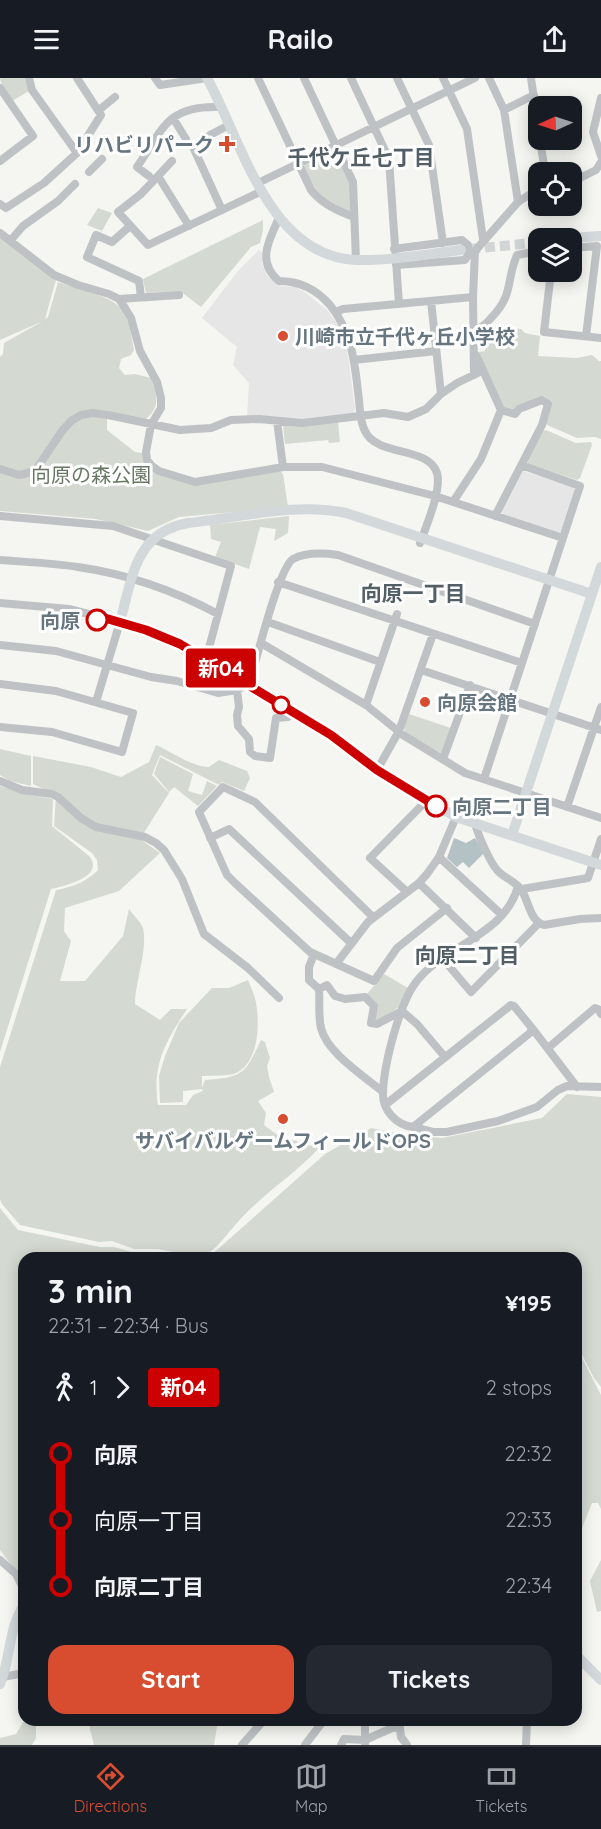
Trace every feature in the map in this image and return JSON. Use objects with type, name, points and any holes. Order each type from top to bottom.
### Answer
[{"type":"street","points":[[29,78],[32,90],[76,153]]},
{"type":"street","points":[[0,204],[6,208],[34,189],[76,153],[101,115],[77,78]]},
{"type":"street","points":[[155,78],[160,84],[210,79],[229,125],[260,187],[279,218],[294,234],[333,255],[356,260],[468,250],[483,239],[518,202],[528,196]]},
{"type":"street","points":[[258,78],[316,196],[334,210],[354,218]]},
{"type":"street","points":[[304,78],[353,182],[356,260]]},
{"type":"street","points":[[351,78],[389,159],[399,304]]},
{"type":"street","points":[[397,78],[429,145],[443,243]]},
{"type":"street","points":[[443,78],[467,129],[483,239]]},
{"type":"street","points":[[172,162],[154,176],[141,194],[118,212],[148,245],[222,210],[298,163],[475,78]]},
{"type":"street","points":[[489,78],[504,110],[518,202]]},
{"type":"street","points":[[504,110],[534,95],[531,78]]},
{"type":"street","points":[[0,88],[33,136],[0,160]]},
{"type":"street","points":[[99,110],[115,97]]},
{"type":"street","points":[[601,98],[593,132],[601,156]]},
{"type":"street","points":[[189,226],[154,176],[137,167],[161,129],[173,118],[193,107],[220,106]]},
{"type":"street","points":[[173,118],[186,139]]},
{"type":"street","points":[[222,210],[194,149],[210,135],[229,125]]},
{"type":"street","points":[[89,172],[102,159]]},
{"type":"street","points":[[582,178],[596,170],[601,162]]},
{"type":"street","points":[[11,240],[23,226],[58,201],[75,184]]},
{"type":"street","points":[[279,218],[268,244],[266,259],[270,273],[279,281],[307,286],[326,300],[336,312],[346,329],[354,360],[364,429],[374,442],[413,455],[433,465],[438,482],[421,541]]},
{"type":"street","points":[[130,226],[112,242],[96,235],[87,257],[139,281],[141,297]]},
{"type":"street","points":[[0,233],[54,275],[78,285],[119,299],[179,296]]},
{"type":"street","points":[[582,237],[601,236]]},
{"type":"street","points":[[395,257],[443,243],[462,240],[468,245],[473,297],[474,375]]},
{"type":"street","points":[[582,247],[597,246],[586,336]]},
{"type":"street","points":[[473,331],[482,328],[501,308],[509,291],[513,263],[517,255],[528,250]]},
{"type":"street","points":[[550,282],[544,332],[601,338]]},
{"type":"street","points":[[336,312],[343,309],[473,297]]},
{"type":"street","points":[[119,299],[130,318],[140,351],[153,374],[160,394],[160,408],[151,425],[146,452],[147,460],[159,471],[195,482],[283,467],[322,467],[435,495],[563,538]]},
{"type":"street","points":[[431,301],[441,394]]},
{"type":"street","points":[[354,360],[436,351]]},
{"type":"street","points":[[475,351],[501,410],[515,414],[519,409],[542,400],[548,404],[542,425],[495,516]]},
{"type":"street","points":[[0,469],[19,475],[37,468],[62,431],[71,421],[81,415],[93,413],[108,415],[180,430],[211,428],[231,420],[259,419],[302,423],[384,413],[408,417],[426,409],[441,394],[457,383],[482,371]]},
{"type":"street","points":[[453,501],[481,459],[501,410]]},
{"type":"street","points":[[277,421],[283,467]]},
{"type":"street","points":[[484,779],[580,486],[521,465]]},
{"type":"street","points":[[96,702],[141,553],[165,529],[188,522],[292,510],[326,509],[346,513],[421,541],[596,596]]},
{"type":"street","points":[[0,516],[113,526],[231,566],[206,659]]},
{"type":"street","points":[[0,645],[56,651],[218,693],[237,690],[249,684],[278,582],[286,566],[301,556],[324,553],[338,555],[535,624]]},
{"type":"street","points":[[0,560],[78,567],[132,580],[170,591],[218,614]]},
{"type":"street","points":[[512,835],[552,713],[596,596],[601,567]]},
{"type":"street","points":[[278,582],[396,618],[433,634],[522,663]]},
{"type":"street","points":[[0,603],[69,609],[162,636],[249,684],[348,746],[377,770],[456,817],[597,864]]},
{"type":"street","points":[[366,705],[396,618]]},
{"type":"street","points":[[268,622],[380,662]]},
{"type":"street","points":[[377,770],[399,732],[433,634]]},
{"type":"street","points":[[261,643],[366,705],[399,732],[465,773],[601,818]]},
{"type":"street","points":[[421,670],[597,729]]},
{"type":"street","points":[[0,684],[56,691],[133,713],[122,752],[52,732],[0,727]]},
{"type":"street","points":[[443,759],[470,686]]},
{"type":"street","points":[[237,690],[238,726],[249,739],[250,752],[255,756],[270,758],[276,718],[288,717],[292,712]]},
{"type":"street","points":[[567,807],[597,729],[601,707]]},
{"type":"street","points":[[0,781],[22,790],[52,794],[81,819],[96,827],[145,837],[156,843],[164,850],[182,879],[204,934],[248,968],[279,998]]},
{"type":"street","points":[[373,917],[255,802],[223,787],[199,812],[227,875],[314,954],[374,981],[398,948],[447,908]]},
{"type":"street","points":[[406,891],[370,858],[427,800]]},
{"type":"street","points":[[336,964],[373,917],[419,883],[439,857],[456,817]]},
{"type":"street","points":[[475,824],[499,872],[520,888],[532,914],[539,923],[544,925],[601,918]]},
{"type":"street","points":[[210,838],[229,830],[351,943]]},
{"type":"street","points":[[520,888],[588,878],[597,864],[601,839]]},
{"type":"street","points":[[439,857],[502,915]]},
{"type":"street","points":[[419,883],[477,938]]},
{"type":"street","points":[[520,888],[514,901],[502,915],[477,938],[443,959],[416,981],[402,1011],[385,1069],[383,1092],[385,1105],[393,1118],[402,1126],[433,1132],[447,1132],[498,1121],[537,1107],[558,1090],[567,1086],[601,1087]]},
{"type":"street","points":[[443,959],[471,992],[527,938],[539,923]]},
{"type":"street","points":[[314,954],[309,967],[309,980],[319,989],[321,1028],[332,1049],[383,1092]]},
{"type":"street","points":[[319,989],[327,985],[335,996],[345,999],[365,997],[374,1006],[371,1023],[377,1024],[402,1011]]},
{"type":"street","points":[[385,1105],[511,1005],[532,1028],[577,1087]]},
{"type":"street","points":[[548,1048],[595,1008],[601,1014]]},
{"type":"street","points":[[402,1011],[417,1024],[445,1057]]},
{"type":"street","points":[[413,1127],[530,1033],[532,1028]]},
{"type":"street","points":[[0,1560],[18,1578]]},
{"type":"street","points":[[1,1681],[13,1626],[18,1616]]},
{"type":"street","points":[[582,1660],[601,1680]]},
{"type":"street","points":[[1,1681],[18,1675]]},
{"type":"street","points":[[242,1745],[259,1726]]},
{"type":"street","points":[[305,1745],[319,1726]]},
{"type":"street","points":[[365,1726],[365,1743]]},
{"type":"street","points":[[341,1745],[344,1739],[365,1743],[395,1726]]},
{"type":"street","points":[[398,1726],[401,1737],[407,1745]]},
{"type":"street","points":[[526,1745],[527,1726]]},
{"type":"shaded area","name":"川崎市立千代ヶ丘小学校","points":[[259,250],[262,253],[262,264],[268,277],[281,286],[295,287],[306,293],[328,311],[342,330],[349,362],[355,409],[353,413],[301,419],[247,417],[249,383],[233,365],[237,347],[202,318],[238,271]]},
{"type":"shaded area","points":[[523,471],[574,487],[576,491],[562,531],[559,533],[503,515],[502,511]]},
{"type":"shaded area","points":[[454,838],[466,843],[475,838],[484,853],[469,868],[463,862],[457,867],[447,858]]},
{"type":"green space","points":[[0,78],[25,78],[29,91],[12,101],[3,89]]},
{"type":"green space","points":[[331,150],[335,151],[350,183],[351,210],[348,213],[325,200],[311,181],[303,164]]},
{"type":"green space","points":[[98,208],[112,213],[102,231],[87,225]]},
{"type":"green space","points":[[263,220],[260,243],[251,247],[201,307],[180,291],[146,293],[143,279]]},
{"type":"green space","name":"向原の森公園","points":[[0,236],[56,280],[45,319],[48,317],[58,282],[108,299],[116,303],[124,312],[134,350],[131,355],[121,359],[119,368],[125,375],[135,374],[151,378],[156,395],[156,405],[146,419],[107,412],[107,430],[135,452],[143,453],[144,459],[191,484],[206,484],[279,470],[283,474],[288,507],[179,517],[148,531],[96,519],[0,511],[0,357],[3,354],[4,343],[43,321],[0,340]]},
{"type":"green space","points":[[494,326],[521,329],[525,333],[540,336],[538,356],[577,358],[592,355],[601,361],[601,439],[577,438],[547,425],[545,421],[551,403],[544,396],[513,409],[504,407],[489,379],[479,352],[485,351],[482,335]]},
{"type":"green space","points":[[338,421],[340,442],[329,443],[328,440],[285,444],[283,425]]},
{"type":"green space","points":[[546,430],[576,443],[591,442],[592,445],[580,478],[577,480],[528,464],[527,460],[542,431]]},
{"type":"green space","points":[[289,516],[288,533],[274,541],[276,529],[260,527],[249,569],[215,557],[221,542],[211,539],[210,525]]},
{"type":"green space","points":[[409,714],[451,728],[443,751],[440,753],[405,733],[404,726]]},
{"type":"green space","points":[[156,745],[202,766],[209,767],[219,760],[247,771],[250,778],[244,791],[222,782],[219,785],[160,755],[152,775],[169,793],[140,839],[160,853],[119,891],[65,908],[64,931],[71,941],[60,981],[85,981],[123,936],[129,909],[142,926],[144,937],[135,1004],[160,1020],[171,1009],[187,1009],[172,1033],[162,1054],[157,1077],[158,1105],[186,1105],[193,1095],[203,1091],[202,1089],[183,1091],[183,1102],[160,1103],[159,1076],[179,1023],[212,988],[229,988],[248,980],[255,997],[257,1012],[256,1042],[253,1052],[244,1068],[236,1073],[202,1076],[202,1088],[205,1080],[228,1077],[242,1072],[261,1040],[265,1042],[270,1058],[267,1066],[274,1092],[258,1101],[266,1113],[264,1125],[279,1136],[319,1148],[267,1194],[209,1252],[134,1249],[112,1241],[99,1242],[20,1225],[0,1199],[0,1067],[56,890],[78,883],[98,870],[97,860],[92,853],[54,826],[56,795],[33,784],[33,756],[91,767],[121,777],[149,762]]},
{"type":"green space","points":[[0,749],[31,756],[31,786],[10,781],[0,775]]},
{"type":"green space","points":[[160,757],[193,774],[188,791],[202,795],[207,781],[217,786],[198,806],[174,787],[169,792],[154,774]]},
{"type":"green space","points":[[0,786],[53,799],[52,826],[89,856],[93,863],[92,869],[82,879],[51,889],[0,1052]]},
{"type":"green space","points":[[384,974],[408,988],[399,1007],[378,1021],[375,1019],[367,994]]},
{"type":"green space","points":[[567,1094],[601,1097],[601,1387],[582,1355],[582,1252],[215,1252],[325,1154],[371,1128],[406,1135],[442,1138],[542,1118]]},
{"type":"green space","points":[[0,1208],[18,1230],[132,1252],[18,1252],[18,1574],[0,1550]]},
{"type":"green space","points":[[582,1358],[601,1395],[601,1509],[598,1503],[592,1503],[582,1528]]},
{"type":"green space","points":[[601,1560],[601,1611],[597,1612],[590,1581]]},
{"type":"green space","points":[[21,1726],[36,1726],[36,1738],[32,1745],[0,1745],[0,1738],[16,1734]]},
{"type":"green space","points":[[89,1726],[217,1726],[214,1745],[94,1745]]},
{"type":"tunnel","points":[[470,249],[528,243]]},
{"type":"bus line","name":"新04","points":[[97,620],[98,616],[133,626],[180,644],[331,735],[377,770],[436,806]]},
{"type":"place","name":"リハビリパーク","points":[[227,144]]},
{"type":"place","name":"川崎市立千代ヶ丘小学校","points":[[283,336]]},
{"type":"place","name":"向原","points":[[97,620]]},
{"type":"place","name":"向原会館","points":[[425,702]]},
{"type":"place","name":"向原二丁目","points":[[436,806]]},
{"type":"place","name":"サバイバルゲームフィールドOPS","points":[[283,1119]]},
{"type":"district","name":"千代ケ丘七丁目","points":[[361,157]]},
{"type":"district","name":"向原一丁目","points":[[413,593]]},
{"type":"district","name":"向原二丁目","points":[[467,955]]}]
